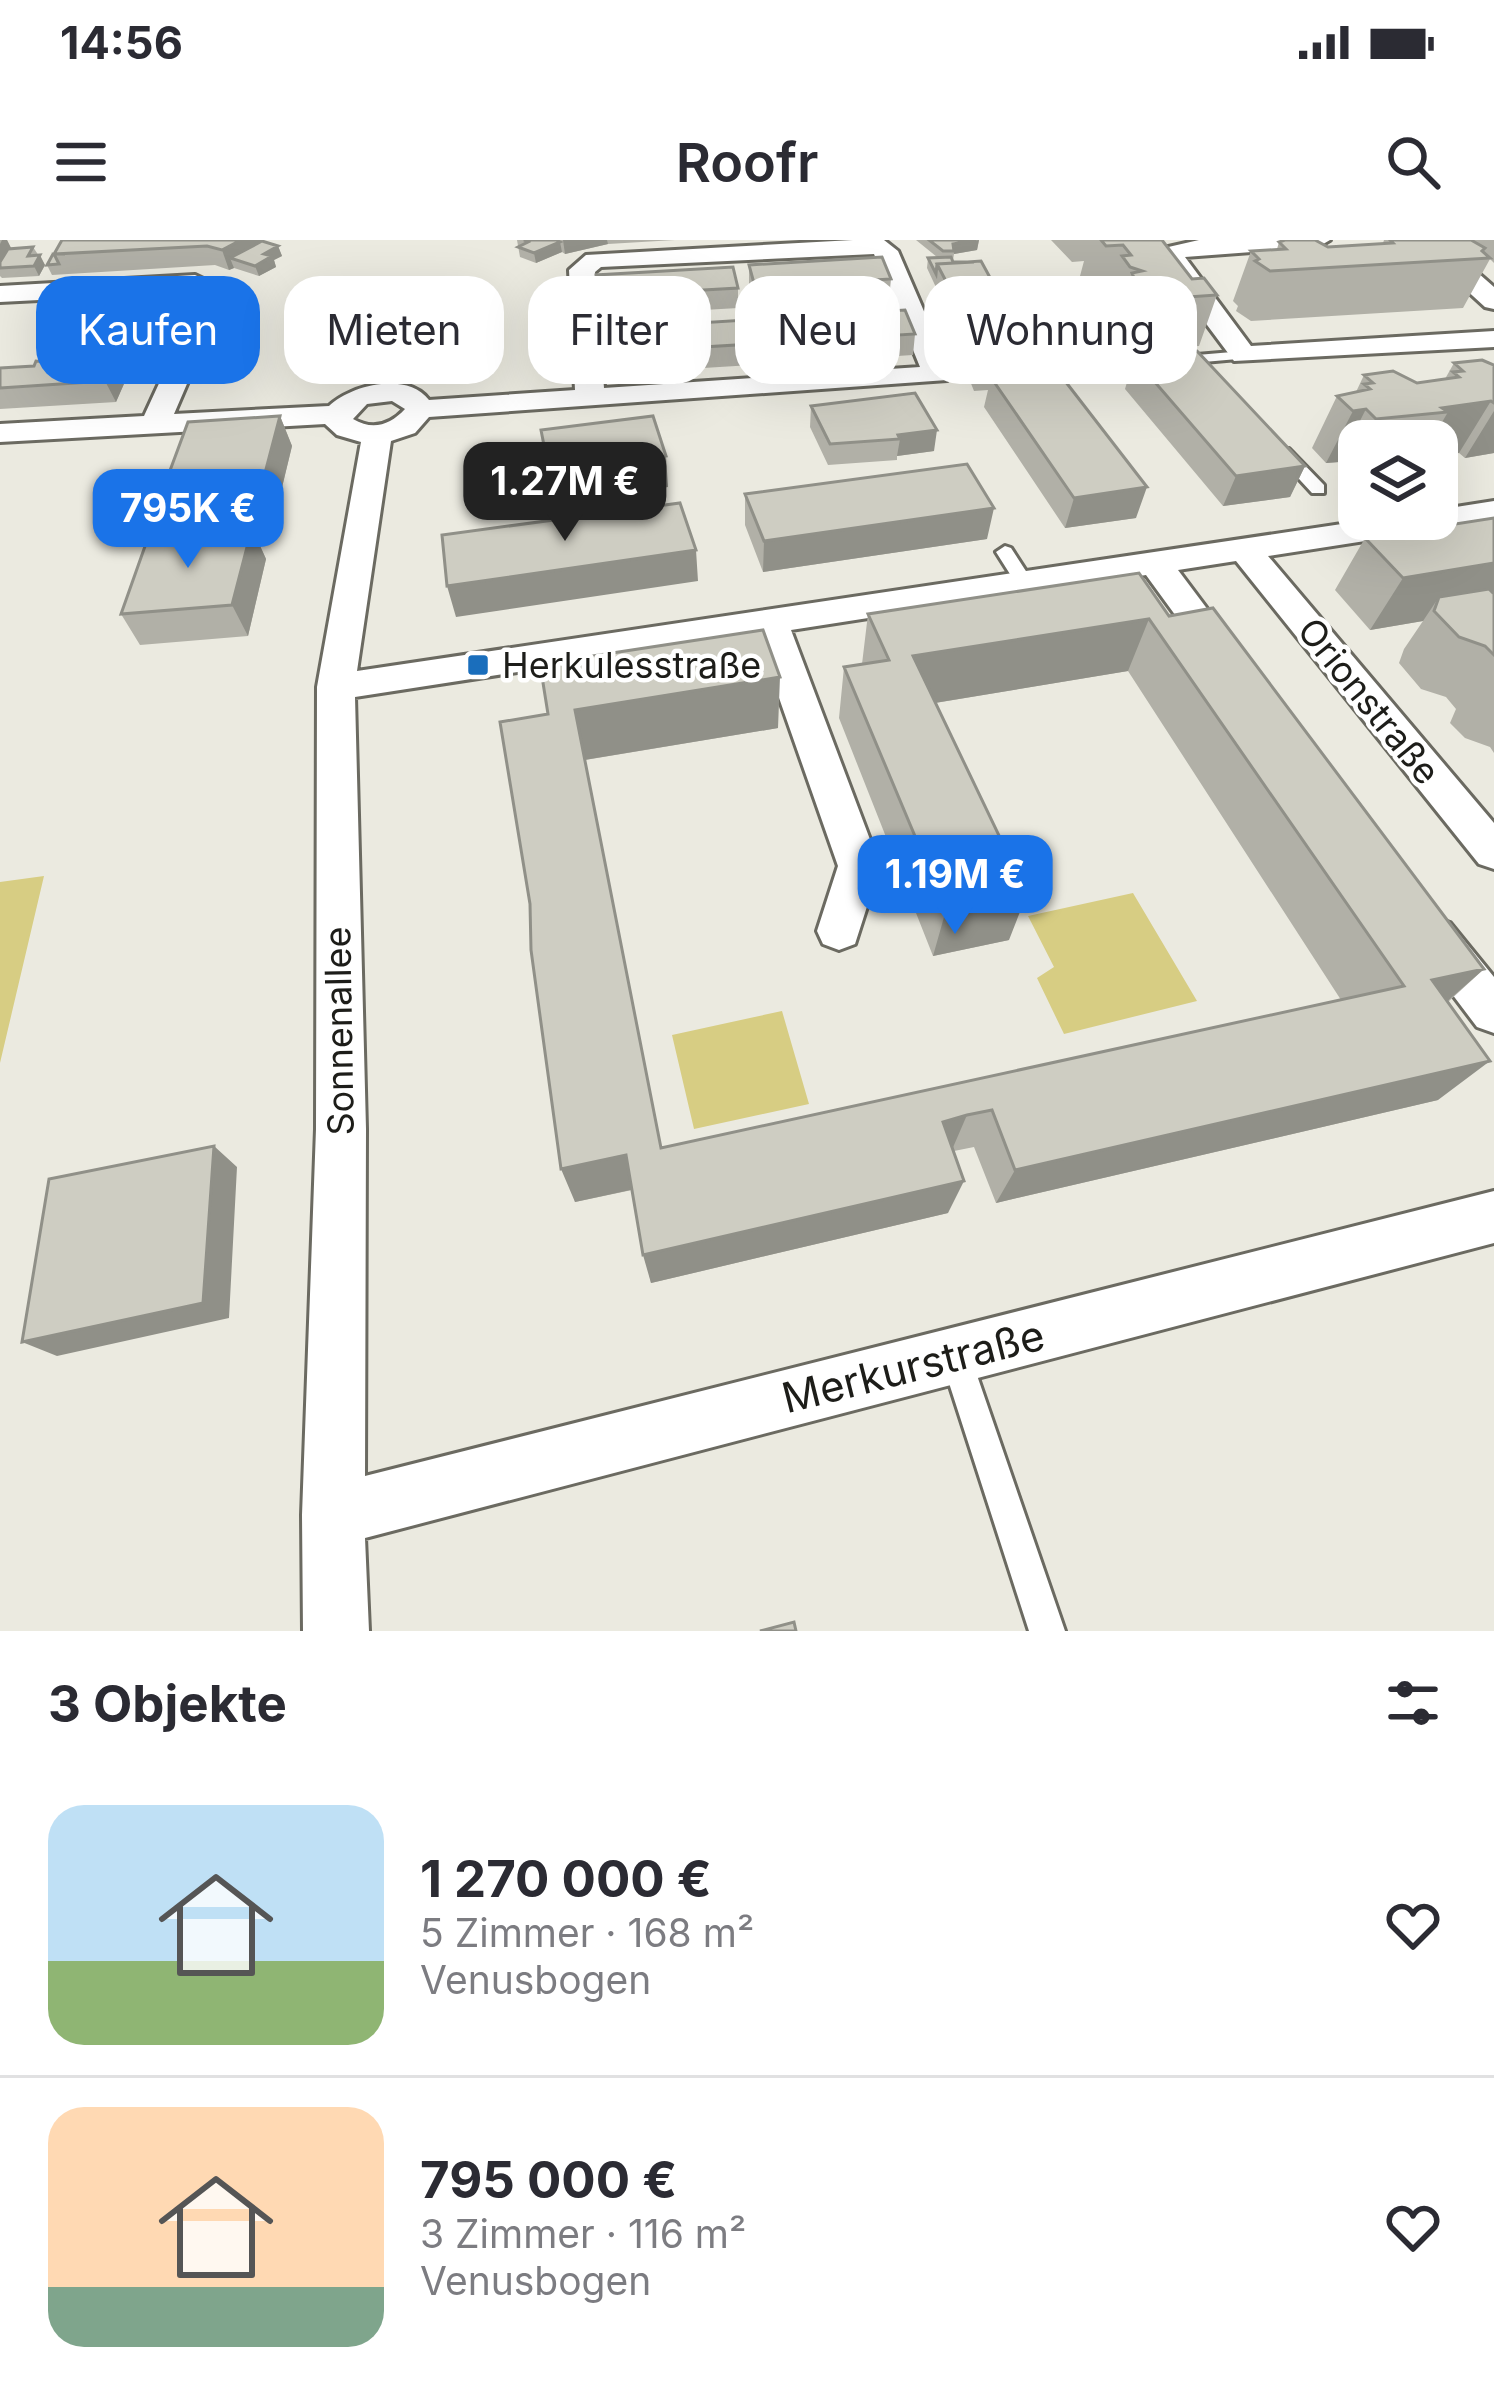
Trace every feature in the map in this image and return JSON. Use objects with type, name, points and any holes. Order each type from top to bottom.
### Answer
[{"type":"street","points":[[1318,240],[1188,248],[1173,253],[1172,262],[1244,355],[1494,339]]},
{"type":"street","points":[[1411,240],[1436,250],[1494,301]]},
{"type":"street","points":[[590,398],[582,270],[595,260],[879,246],[886,251],[924,343]]},
{"type":"street","points":[[0,295],[195,283],[208,288],[204,314],[155,424]]},
{"type":"street","points":[[420,409],[924,375]]},
{"type":"street","points":[[0,433],[338,414],[349,402],[382,392],[413,398],[420,409]]},
{"type":"street","points":[[338,414],[342,428],[377,435],[412,423],[420,409]]},
{"type":"street","name":"Sonnenallee","points":[[336,1631],[333,1515],[341,1129],[335,687],[377,435]]},
{"type":"street","points":[[335,687],[770,622],[1014,567],[1155,563],[1494,511]]},
{"type":"street","name":"Orionstraße","points":[[1245,550],[1494,852]]},
{"type":"street","points":[[1155,563],[1257,700]]},
{"type":"street","points":[[770,622],[860,866],[839,931]]},
{"type":"street","points":[[1409,902],[1494,1012]]},
{"type":"street","name":"Merkurstraße","points":[[333,1515],[1494,1217]]},
{"type":"lane","points":[[1197,366],[1244,355]]},
{"type":"lane","points":[[1270,438],[1318,489]]},
{"type":"lane","points":[[955,1355],[1047,1631]]},
{"type":"shaded area","points":[[44,876],[0,1063],[0,882]]},
{"type":"shaded area","points":[[1133,893],[1197,1001],[1064,1034],[1037,978],[1054,967],[1028,916]]},
{"type":"shaded area","points":[[782,1011],[809,1104],[694,1129],[672,1035]]},
{"type":"building","points":[[62,240],[241,240],[222,250],[207,246],[54,254]]},
{"type":"building","points":[[524,240],[560,242],[534,253],[518,247],[528,242]]},
{"type":"building","points":[[929,240],[976,240],[943,251]]},
{"type":"building","points":[[1101,240],[1162,240],[1190,276],[1133,276],[1142,271],[1130,267],[1122,256],[1131,255],[1123,245],[1106,246]]},
{"type":"building","points":[[1315,240],[1328,247],[1393,243],[1390,240],[1471,240],[1485,248],[1482,251],[1490,258],[1270,271],[1255,261],[1259,259],[1251,251],[1286,249],[1279,242]]},
{"type":"building","points":[[262,241],[278,246],[264,254],[272,256],[255,266],[230,258]]},
{"type":"building","points":[[33,247],[28,256],[40,255],[34,266],[0,268],[8,249]]},
{"type":"building","points":[[882,257],[890,276],[752,276],[749,265]]},
{"type":"building","points":[[951,257],[953,262],[974,262],[937,264],[936,274],[928,258]]},
{"type":"building","points":[[981,261],[989,276],[943,276],[937,264]]},
{"type":"building","points":[[733,267],[735,288],[711,290],[711,276],[596,275]]},
{"type":"building","points":[[1204,278],[1217,295],[1197,296],[1197,279]]},
{"type":"building","points":[[900,310],[905,310],[915,334],[900,335]]},
{"type":"building","points":[[735,321],[735,345],[711,346],[711,322]]},
{"type":"building","points":[[1197,351],[1305,466],[1236,476],[1156,384],[1197,384]]},
{"type":"building","points":[[1482,360],[1494,365],[1494,403],[1376,419],[1366,409],[1353,411],[1337,396],[1370,389],[1364,384],[1373,383],[1364,375],[1393,371],[1417,383],[1459,377],[1453,372],[1463,371],[1454,363]]},
{"type":"building","points":[[36,361],[36,384],[60,384],[0,388],[0,368],[34,366]]},
{"type":"building","points":[[996,384],[1067,384],[1147,487],[1074,498]]},
{"type":"building","points":[[915,393],[937,430],[898,435],[900,439],[830,444],[811,406]]},
{"type":"building","points":[[280,416],[264,477],[165,484],[188,422]]},
{"type":"building","points":[[653,416],[666,456],[549,471],[541,430]]},
{"type":"building","points":[[967,464],[994,508],[764,541],[745,494]]},
{"type":"building","points":[[680,503],[696,550],[447,586],[442,535]]},
{"type":"building","points":[[1494,518],[1494,563],[1403,578],[1367,540],[1458,540],[1458,524]]},
{"type":"building","points":[[252,528],[232,605],[121,614],[149,535]]},
{"type":"building","points":[[1139,573],[1169,616],[1213,608],[1484,969],[1432,980],[1490,1061],[1015,1170],[992,1110],[967,1115],[943,1122],[964,1181],[643,1255],[626,1155],[561,1169],[531,950],[530,904],[500,722],[548,714],[540,664],[763,630],[780,677],[575,710],[661,1148],[1404,986],[1149,619],[913,656],[1027,894],[946,910],[844,667],[889,660],[868,614]]},
{"type":"building","points":[[1489,589],[1494,594],[1494,655],[1485,646],[1459,637],[1434,611],[1439,597]]},
{"type":"building","points":[[214,1146],[203,1303],[22,1342],[49,1179]]},
{"type":"building","points":[[794,1622],[796,1631],[760,1631]]},
{"type":"place","name":"Herkulesstraße","points":[[478,665]]}]
